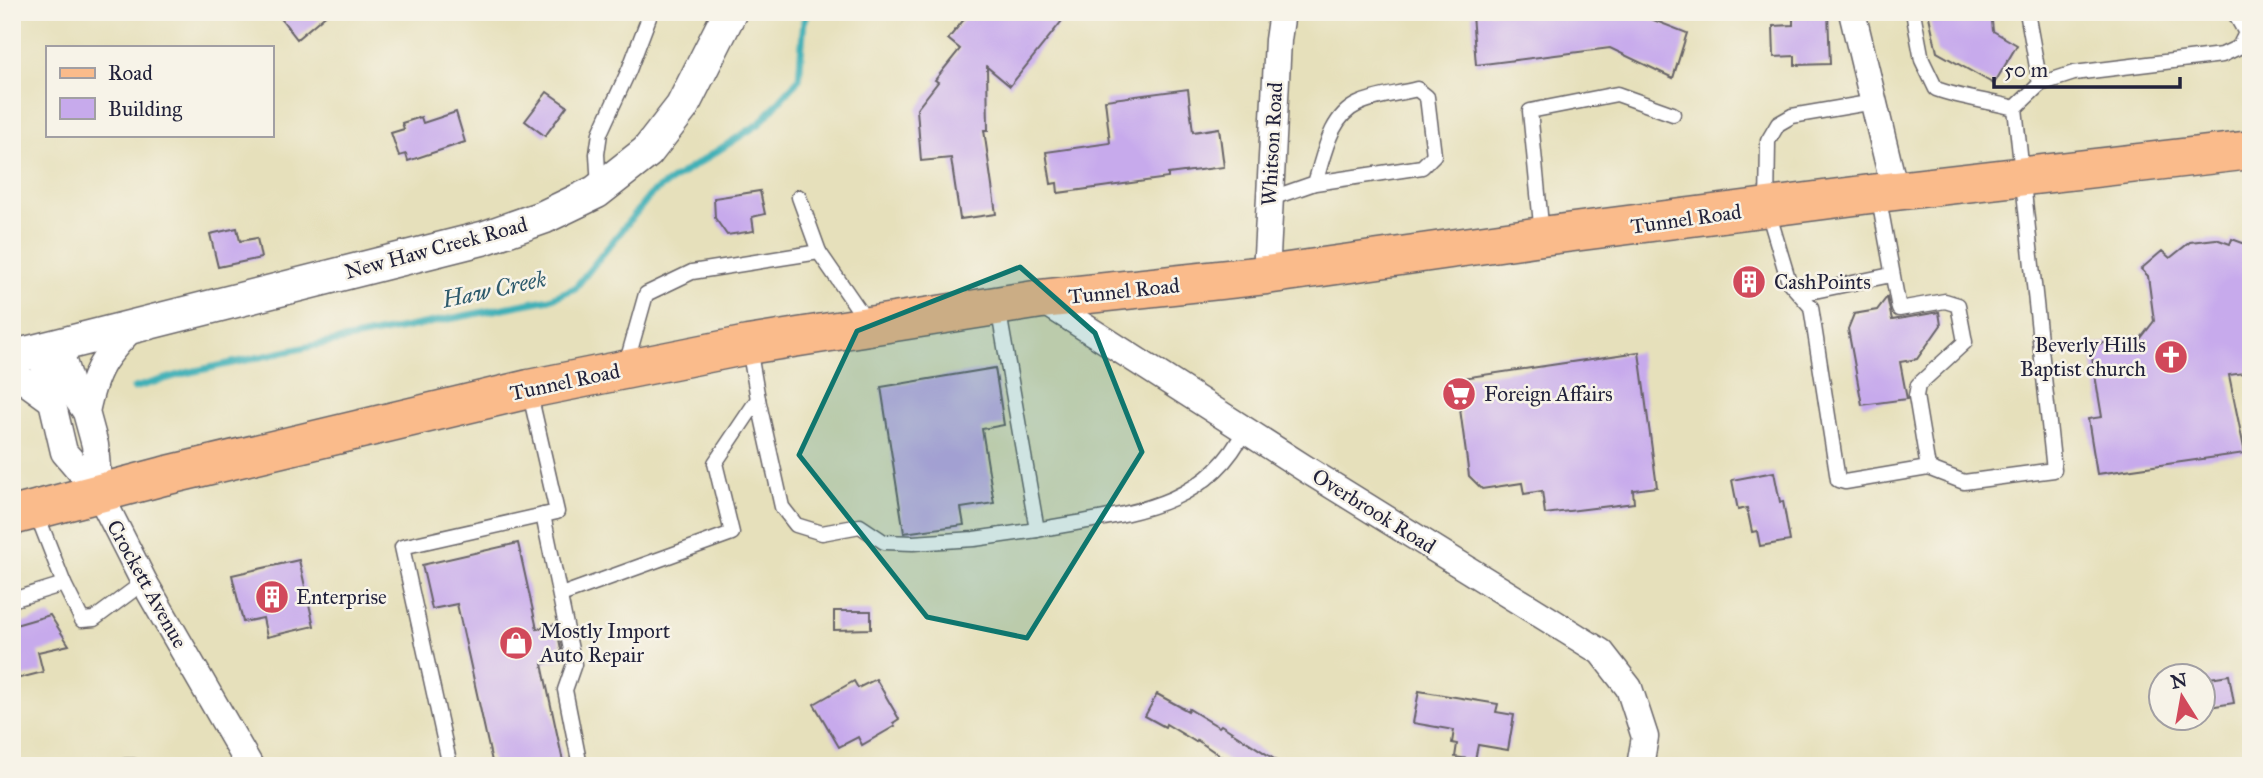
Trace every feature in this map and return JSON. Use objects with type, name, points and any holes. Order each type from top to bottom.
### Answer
[{"type":"main road","name":"Tunnel Road","points":[[24,513],[529,389],[748,345],[1041,299],[1266,275],[1887,192],[2251,150]]},
{"type":"street","name":"New Haw Creek Road","points":[[37,351],[484,238],[544,217],[599,190],[647,152],[681,107],[730,12]]},
{"type":"street","name":"Whitson Road","points":[[1266,275],[1278,40],[1282,12]]},
{"type":"street","points":[[1852,12],[1874,103],[1887,192]]},
{"type":"street","name":"Overbrook Road","points":[[1041,299],[1601,652],[1629,688],[1644,737],[1640,766]]},
{"type":"street","points":[[86,411],[93,380],[109,352],[133,327]]},
{"type":"street","points":[[37,351],[86,411],[95,445],[99,493]]},
{"type":"street","name":"Crockett Avenue","points":[[37,351],[64,452],[99,493],[144,582],[250,766]]},
{"type":"street","points":[[12,372],[52,401]]},
{"type":"lane","points":[[599,190],[597,154],[600,132],[629,70],[650,12]]},
{"type":"lane","points":[[1913,12],[1922,61],[1936,89],[1962,98],[1981,99],[2015,108]]},
{"type":"lane","points":[[2027,12],[2040,84]]},
{"type":"lane","points":[[2015,108],[2040,84],[2074,73],[2222,55],[2239,47],[2246,33],[2234,12]]},
{"type":"lane","points":[[1269,199],[1315,183],[1422,167],[1434,155],[1427,97],[1417,89],[1358,104],[1344,114],[1333,129],[1315,183]]},
{"type":"lane","points":[[1542,236],[1530,111],[1617,94],[1673,114]]},
{"type":"lane","points":[[1874,103],[1792,116],[1778,124],[1768,141],[1768,208],[1789,282],[1811,307],[1838,480],[1845,482],[1928,468],[1964,482],[2054,470],[2015,108]]},
{"type":"lane","points":[[1887,192],[1891,275],[1899,309],[1945,301],[1958,305],[1965,342],[1918,385],[1916,396],[1928,468]]},
{"type":"lane","points":[[799,197],[819,252],[870,326]]},
{"type":"lane","points":[[624,370],[646,293],[692,272],[819,252]]},
{"type":"lane","points":[[1800,294],[1891,275]]},
{"type":"lane","points":[[998,306],[1037,530]]},
{"type":"lane","points":[[748,345],[782,507],[796,524],[822,533],[859,526],[884,542],[974,539],[1037,530],[1150,507],[1177,497],[1212,476],[1237,445],[1245,429]]},
{"type":"lane","points":[[529,389],[561,595],[575,664],[565,690],[580,766]]},
{"type":"lane","points":[[561,595],[732,533],[715,463],[758,399]]},
{"type":"lane","points":[[24,513],[82,620],[94,618],[144,582]]},
{"type":"lane","points":[[450,766],[402,547],[550,514]]},
{"type":"lane","points":[[12,600],[64,584]]},
{"type":"lane","points":[[125,766],[134,766]]},
{"type":"highlighted area","points":[[1020,267],[1095,333],[1142,452],[1027,638],[927,617],[799,455],[857,331]]},
{"type":"building","points":[[276,12],[329,12],[297,39]]},
{"type":"building","points":[[970,12],[1069,12],[1010,86],[987,67],[988,130],[984,130],[996,214],[960,219],[951,158],[921,161],[917,109],[938,82],[935,80],[960,49],[948,39]]},
{"type":"building","points":[[1491,12],[1633,12],[1687,33],[1673,78],[1610,48],[1476,65],[1472,15]]},
{"type":"building","points":[[1928,12],[1991,12],[1993,31],[2017,45],[1994,84],[1937,52]]},
{"type":"building","points":[[1828,13],[1830,64],[1795,65],[1795,56],[1774,57],[1773,26],[1793,25],[1793,14]]},
{"type":"building","points":[[1188,89],[1193,132],[1219,128],[1224,167],[1168,174],[1168,178],[1058,193],[1057,183],[1051,184],[1046,152],[1110,143],[1105,100]]},
{"type":"building","points":[[547,92],[567,106],[545,136],[525,121]]},
{"type":"building","points":[[456,112],[465,142],[408,161],[406,154],[399,156],[391,133],[404,129],[402,123],[421,117],[423,123]]},
{"type":"building","points":[[760,191],[765,214],[752,217],[754,231],[727,235],[715,218],[714,198]]},
{"type":"building","points":[[237,228],[240,241],[257,238],[261,258],[218,267],[210,234]]},
{"type":"building","name":"Beverly Hills Baptist church","points":[[2216,239],[2230,244],[2232,239],[2251,246],[2251,372],[2229,375],[2245,453],[2097,474],[2088,419],[2102,417],[2090,345],[2141,338],[2154,321],[2148,276],[2141,269],[2162,251],[2170,258],[2190,242]]},
{"type":"building","points":[[1887,297],[1892,320],[1939,312],[1941,325],[1917,359],[1900,362],[1907,399],[1862,405],[1848,329],[1854,314],[1877,310]]},
{"type":"building","points":[[1639,352],[1657,487],[1633,490],[1634,503],[1545,514],[1542,491],[1524,494],[1522,483],[1482,489],[1469,476],[1456,379]]},
{"type":"building","points":[[995,368],[1004,425],[982,429],[994,503],[961,508],[964,525],[904,533],[881,387]]},
{"type":"building","points":[[1774,472],[1780,502],[1783,501],[1790,541],[1760,546],[1757,531],[1752,532],[1747,508],[1738,510],[1732,480]]},
{"type":"building","name":"Mostly Import Auto Repair","points":[[518,543],[537,629],[556,624],[563,659],[542,664],[564,766],[493,766],[457,604],[432,609],[422,565]]},
{"type":"building","name":"Enterprise","points":[[299,560],[314,626],[267,637],[263,618],[243,622],[232,575]]},
{"type":"building","points":[[834,611],[871,611],[871,629],[834,630]]},
{"type":"building","points":[[50,615],[69,645],[38,652],[43,672],[12,680],[12,626]]},
{"type":"building","points":[[2229,675],[2234,703],[2218,706],[2218,677]]},
{"type":"building","points":[[876,679],[899,719],[893,723],[895,726],[862,745],[858,737],[839,747],[814,704],[854,681],[858,688]]},
{"type":"building","points":[[1419,691],[1498,704],[1496,712],[1514,715],[1508,750],[1478,745],[1475,760],[1455,757],[1457,744],[1452,743],[1454,730],[1413,723]]},
{"type":"building","points":[[1157,694],[1219,727],[1221,725],[1285,766],[1235,766],[1197,740],[1196,742],[1166,724],[1165,727],[1145,716]]},
{"type":"waterway","name":"Haw Creek","points":[[134,388],[186,373],[307,347],[550,299],[575,288],[652,193],[759,124],[799,79],[804,20],[810,12]]},
{"type":"place","name":"CashPoints","points":[[1749,282]]},
{"type":"place","name":"Beverly Hills Baptist church","points":[[2171,357]]},
{"type":"place","name":"Foreign Affairs","points":[[1459,394]]},
{"type":"place","name":"Enterprise","points":[[272,597]]},
{"type":"place","name":"Mostly Import Auto Repair","points":[[516,643]]}]
